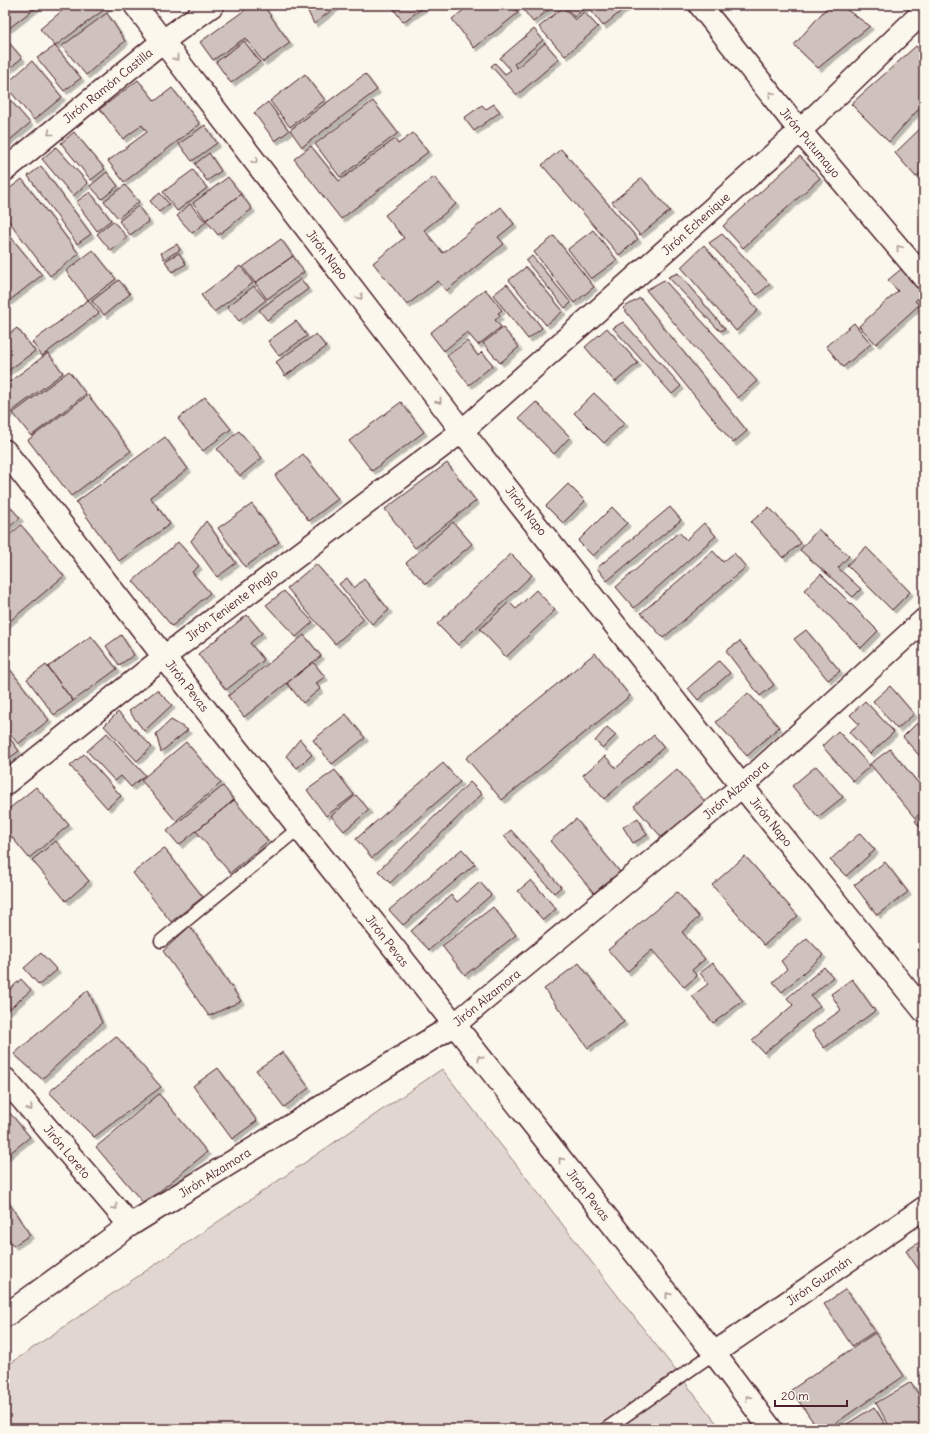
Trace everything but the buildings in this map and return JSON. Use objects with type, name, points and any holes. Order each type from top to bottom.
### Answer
[{"type":"street","name":"Jirón Napo","points":[[135,5],[462,431],[742,786],[924,1012]]},
{"type":"street","name":"Jirón Ramón Castilla","points":[[5,170],[163,41],[213,5]]},
{"type":"street","name":"Jirón Putumayo","points":[[700,5],[800,131],[924,278]]},
{"type":"street","name":"Jirón Echenique","points":[[462,431],[800,131],[924,11]]},
{"type":"street","name":"Jirón Teniente Pinglo","points":[[5,784],[164,657],[462,431]]},
{"type":"street","name":"Jirón Pevas","points":[[5,451],[164,657],[714,1353],[771,1429]]},
{"type":"street","name":"Jirón Alzamora","points":[[5,1316],[130,1225],[454,1025],[742,786],[924,620]]},
{"type":"street","name":"Jirón Loreto","points":[[5,1079],[130,1225]]},
{"type":"street","name":"Jirón Guzmán","points":[[714,1353],[924,1208]]},
{"type":"lane","points":[[161,941],[299,828]]},
{"type":"lane","points":[[606,1429],[714,1353]]},
{"type":"shaded area","points":[[442,1069],[721,1429],[5,1429],[5,1367]]}]
